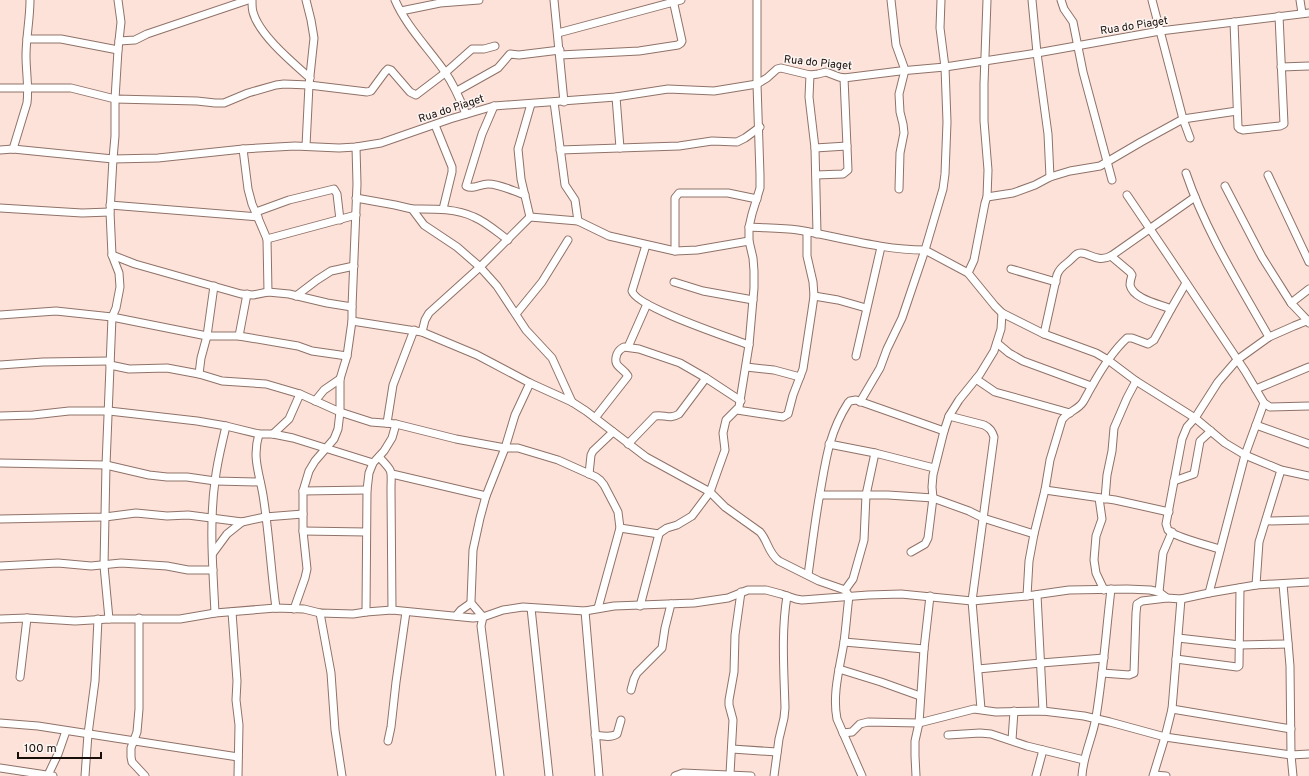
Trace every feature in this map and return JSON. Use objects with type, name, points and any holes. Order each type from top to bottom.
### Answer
[{"type":"street","points":[[13,149],[27,103],[28,88],[26,67],[30,0]]},
{"type":"street","points":[[110,619],[104,566],[106,465],[112,317],[116,308],[120,287],[119,274],[112,255],[110,209],[115,136],[115,98],[121,22],[118,0]]},
{"type":"street","points":[[119,41],[135,40],[147,34],[248,0]]},
{"type":"street","points":[[252,0],[253,13],[259,25],[275,45],[310,82]]},
{"type":"street","points":[[306,0],[314,38],[306,146]]},
{"type":"street","points":[[396,0],[401,11],[457,92],[466,114]]},
{"type":"street","points":[[401,11],[440,3],[479,0]]},
{"type":"street","points":[[554,0],[564,102]]},
{"type":"street","points":[[558,33],[681,0]]},
{"type":"street","points":[[640,606],[659,534],[667,528],[677,525],[692,516],[710,492],[725,450],[723,433],[726,420],[737,410],[741,401],[750,345],[753,300],[754,271],[749,241],[749,227],[760,188],[760,127],[757,84],[757,0]]},
{"type":"street","points":[[891,0],[896,45],[905,70],[899,94],[900,112],[904,134],[900,153],[899,189]]},
{"type":"street","points":[[860,402],[880,368],[887,349],[902,318],[925,250],[943,189],[947,122],[945,67],[940,28],[941,0]]},
{"type":"street","points":[[968,273],[974,260],[987,197],[988,170],[984,121],[984,62],[987,0]]},
{"type":"street","points":[[1032,0],[1037,53],[1048,134],[1050,177]]},
{"type":"street","points":[[1061,0],[1064,9],[1073,22],[1083,72],[1112,180]]},
{"type":"street","points":[[1152,0],[1183,120],[1190,138]]},
{"type":"street","points":[[1300,0],[1306,13]]},
{"type":"street","points":[[457,92],[498,68],[510,54],[519,55],[639,51],[678,45],[682,41],[673,1]]},
{"type":"street","name":"Rua do Piaget","points":[[0,150],[13,149],[113,159],[158,158],[243,149],[306,146],[339,148],[356,147],[381,143],[494,106],[616,97],[668,89],[714,91],[757,84],[768,78],[777,69],[781,68],[810,75],[826,72],[844,78],[905,70],[945,67],[984,62],[1160,31],[1306,13]]},
{"type":"street","points":[[1234,22],[1238,127],[1240,130],[1283,125],[1279,16]]},
{"type":"street","points":[[27,39],[61,39],[118,50]]},
{"type":"street","points":[[0,88],[71,88],[115,98],[224,103],[248,93],[276,85],[310,82],[367,92],[370,91],[388,69],[391,70],[410,92],[416,95],[445,73],[472,49],[495,46]]},
{"type":"street","points":[[1281,67],[1309,66]]},
{"type":"street","points":[[810,75],[809,97],[815,148],[817,234]]},
{"type":"street","points":[[816,175],[843,174],[848,170],[844,78]]},
{"type":"street","points":[[616,97],[620,148]]},
{"type":"street","points":[[554,102],[565,185],[575,200],[578,221]]},
{"type":"street","points":[[530,217],[519,167],[518,149],[532,104]]},
{"type":"street","points":[[494,106],[482,134],[466,186],[470,188],[483,184],[495,185],[524,195]]},
{"type":"street","points":[[987,197],[1012,193],[1035,185],[1050,177],[1070,171],[1100,166],[1183,120],[1237,111]]},
{"type":"street","points":[[435,125],[452,167],[443,210]]},
{"type":"street","points":[[560,150],[678,146],[712,141],[737,142],[760,127]]},
{"type":"street","points":[[815,148],[847,146]]},
{"type":"street","points":[[294,609],[307,569],[303,531],[303,491],[309,471],[315,461],[327,448],[338,429],[340,412],[340,379],[346,356],[352,321],[356,215],[356,147]]},
{"type":"street","points":[[243,149],[248,189],[257,215],[268,239],[268,292]]},
{"type":"street","points":[[1186,173],[1218,248],[1269,337]]},
{"type":"street","points":[[1268,175],[1309,262]]},
{"type":"street","points":[[1220,549],[1185,538],[1172,532],[1168,529],[1166,524],[1182,439],[1187,427],[1195,418],[1218,382],[1237,360],[1269,337],[1294,326],[1309,322],[1291,303],[1262,257],[1225,186]]},
{"type":"street","points":[[0,208],[82,213],[110,209],[257,215],[289,200],[334,189],[336,191],[340,220]]},
{"type":"street","points":[[675,251],[675,198],[679,193],[728,193],[757,199]]},
{"type":"street","points":[[1126,195],[1150,228],[1264,403],[1270,407],[1309,406]]},
{"type":"street","points":[[1044,334],[1057,275],[1061,268],[1078,253],[1083,253],[1098,259],[1104,259],[1111,256],[1195,197]]},
{"type":"street","points":[[356,198],[395,205],[412,210],[443,210],[464,213],[474,217],[508,240]]},
{"type":"street","points":[[412,210],[424,225],[457,247],[480,267],[497,286],[526,330],[552,358],[572,402]]},
{"type":"street","points":[[268,239],[356,215]]},
{"type":"street","points":[[530,217],[578,221],[609,236],[675,251],[697,250],[749,241]]},
{"type":"street","points":[[422,332],[426,317],[480,267],[530,217]]},
{"type":"street","points":[[749,227],[790,229],[881,247],[925,250],[968,273],[1002,313],[1044,334],[1096,353],[1108,360],[1136,381],[1195,418],[1226,443],[1245,455],[1281,470],[1309,476]]},
{"type":"street","points":[[737,410],[783,417],[786,416],[805,361],[814,296],[812,277],[807,256],[807,232]]},
{"type":"street","points":[[516,314],[542,282],[568,240]]},
{"type":"street","points":[[646,245],[632,291],[634,295],[647,304],[684,321],[750,345]]},
{"type":"street","points":[[856,356],[881,247]]},
{"type":"street","points":[[112,255],[135,264],[247,294],[253,295],[268,292],[352,307]]},
{"type":"street","points":[[1111,256],[1130,272],[1132,275],[1130,283],[1132,289],[1137,295],[1171,309]]},
{"type":"street","points":[[296,296],[331,271],[354,266]]},
{"type":"street","points":[[1011,269],[1056,282]]},
{"type":"street","points":[[674,282],[703,290],[753,300]]},
{"type":"street","points":[[1027,596],[1034,534],[1045,490],[1050,460],[1062,420],[1065,416],[1083,403],[1091,386],[1108,360],[1127,338],[1132,338],[1148,344],[1154,340],[1186,283]]},
{"type":"street","points":[[199,374],[200,358],[207,336],[214,286]]},
{"type":"street","points":[[1291,303],[1309,289]]},
{"type":"street","points":[[239,336],[247,294]]},
{"type":"street","points":[[814,296],[838,300],[866,308]]},
{"type":"street","points":[[812,310],[827,299]]},
{"type":"street","points":[[628,347],[647,304]]},
{"type":"street","points":[[0,314],[56,311],[112,317],[207,336],[239,336],[298,346],[312,351],[346,356]]},
{"type":"street","points":[[911,552],[925,544],[928,538],[933,498],[932,487],[934,468],[949,416],[994,351],[1001,329],[1002,313]]},
{"type":"street","points":[[352,321],[422,332],[490,362],[530,383],[572,402],[646,457],[710,492],[725,507],[760,532],[764,536],[769,550],[779,561],[847,593]]},
{"type":"street","points":[[387,423],[392,385],[414,330]]},
{"type":"street","points":[[997,343],[1009,353],[1023,360],[1091,386]]},
{"type":"street","points":[[595,418],[627,377],[628,374],[615,361],[619,350],[628,347],[680,363],[741,401]]},
{"type":"street","points":[[0,365],[43,362],[110,363],[129,369],[167,368],[199,374],[222,381],[266,384],[300,394],[340,412],[371,422],[396,424],[456,439],[505,448],[518,448],[558,460],[600,480],[618,512],[620,528],[598,608]]},
{"type":"street","points":[[746,367],[774,370],[800,377]]},
{"type":"street","points":[[1256,389],[1309,367]]},
{"type":"street","points":[[628,444],[655,416],[672,418],[679,414],[706,378]]},
{"type":"street","points":[[315,401],[324,390],[340,379]]},
{"type":"street","points":[[976,379],[995,392],[1070,412]]},
{"type":"street","points":[[1082,776],[1084,760],[1096,719],[1104,658],[1107,589],[1098,577],[1094,560],[1096,536],[1102,519],[1102,498],[1112,451],[1114,428],[1136,381]]},
{"type":"street","points":[[484,617],[471,603],[474,541],[486,496],[505,448],[515,416],[530,383]]},
{"type":"street","points":[[273,434],[286,422],[300,394]]},
{"type":"street","points":[[808,575],[826,452],[838,420],[848,403],[856,400],[944,431]]},
{"type":"street","points":[[1209,593],[1245,455],[1264,403]]},
{"type":"street","points":[[0,416],[33,415],[69,411],[109,411],[197,421],[259,434],[273,434],[327,448],[373,463]]},
{"type":"street","points":[[949,416],[989,427],[994,438],[972,601],[981,709]]},
{"type":"street","points":[[366,612],[366,532],[369,473],[373,463],[392,438],[396,424]]},
{"type":"street","points":[[1256,425],[1309,444]]},
{"type":"street","points":[[215,613],[212,518],[215,480],[226,426]]},
{"type":"street","points":[[1174,481],[1194,474],[1200,441],[1211,431]]},
{"type":"street","points":[[589,474],[591,455],[593,451],[613,432]]},
{"type":"street","points":[[259,434],[256,445],[256,455],[276,608]]},
{"type":"street","points":[[829,444],[874,453],[934,468]]},
{"type":"street","points":[[862,776],[837,719],[835,709],[839,669],[844,642],[847,593],[853,579],[864,540],[866,495],[874,453]]},
{"type":"street","points":[[379,457],[390,468],[392,474],[392,610]]},
{"type":"street","points":[[0,463],[106,465],[149,475],[260,482]]},
{"type":"street","points":[[1256,586],[1259,542],[1281,470]]},
{"type":"street","points":[[392,474],[486,496]]},
{"type":"street","points":[[303,491],[367,490]]},
{"type":"street","points":[[1045,490],[1102,498],[1169,512]]},
{"type":"street","points":[[820,495],[866,495],[933,498],[969,511],[983,518],[1034,534]]},
{"type":"street","points":[[0,519],[105,517],[136,513],[167,516],[188,515],[242,522],[265,517],[303,514]]},
{"type":"street","points":[[1266,522],[1309,520]]},
{"type":"street","points":[[213,553],[227,534],[242,522]]},
{"type":"street","points":[[620,528],[659,534]]},
{"type":"street","points":[[303,531],[366,532]]},
{"type":"street","points":[[1159,592],[1163,553],[1172,532]]},
{"type":"street","points":[[0,566],[58,563],[104,566],[128,564],[167,566],[188,570],[213,570]]},
{"type":"street","points":[[1102,673],[1128,675],[1134,673],[1136,613],[1138,604],[1142,601],[1167,598],[1181,599],[1240,588],[1309,582]]},
{"type":"street","points":[[1283,584],[1290,666],[1291,755],[1293,776]]},
{"type":"street","points":[[1176,659],[1238,666],[1240,644],[1240,588]]},
{"type":"street","points":[[0,619],[27,618],[75,621],[139,618],[180,619],[215,613],[276,608],[320,613],[353,614],[392,610],[473,618],[484,617],[503,610],[523,607],[585,612],[598,608],[614,606],[694,604],[728,598],[741,592],[752,590],[766,590],[802,600],[847,593],[901,594],[972,601],[1037,595],[1069,590],[1107,589],[1150,590],[1159,592],[1167,598]]},
{"type":"street","points":[[730,774],[733,720],[729,700],[734,678],[735,635],[741,592]]},
{"type":"street","points":[[1037,595],[1043,711]]},
{"type":"street","points":[[774,776],[785,708],[783,638],[784,612],[787,596]]},
{"type":"street","points":[[916,776],[915,749],[919,723],[924,649],[930,596]]},
{"type":"street","points":[[1166,776],[1153,775],[1172,709],[1181,599]]},
{"type":"street","points":[[456,616],[461,610],[471,603]]},
{"type":"street","points":[[631,690],[634,678],[662,648],[671,604]]},
{"type":"street","points":[[531,608],[549,776]]},
{"type":"street","points":[[232,612],[237,681],[236,700],[239,725],[238,776]]},
{"type":"street","points":[[388,741],[406,612]]},
{"type":"street","points":[[585,612],[599,776]]},
{"type":"street","points":[[320,613],[331,673],[335,730],[342,776]]},
{"type":"street","points":[[484,617],[481,626],[500,776]]},
{"type":"street","points":[[20,677],[27,618]]},
{"type":"street","points":[[139,618],[138,732],[131,748],[131,757],[132,762],[145,776]]},
{"type":"street","points":[[473,618],[481,626]]},
{"type":"street","points":[[85,776],[88,734],[95,681],[98,619]]},
{"type":"street","points":[[1178,638],[1240,644],[1288,644]]},
{"type":"street","points":[[844,642],[924,649]]},
{"type":"street","points":[[978,669],[1104,658]]},
{"type":"street","points":[[839,669],[920,696]]},
{"type":"street","points":[[843,733],[852,732],[860,724],[868,722],[919,723],[967,710],[981,709],[996,712],[1043,711],[1096,719],[1165,737],[1291,755],[1309,754]]},
{"type":"street","points":[[1172,709],[1291,728]]},
{"type":"street","points":[[1012,740],[1014,711]]},
{"type":"street","points":[[595,735],[615,736],[621,720]]},
{"type":"street","points":[[0,723],[66,730],[238,757]]},
{"type":"street","points":[[0,768],[50,775],[66,730]]},
{"type":"street","points":[[948,735],[980,733],[1012,740],[1043,750],[1084,760]]},
{"type":"street","points":[[732,749],[777,752]]},
{"type":"street","points":[[1036,776],[1043,750]]},
{"type":"street","points":[[675,776],[684,773],[752,776]]}]
